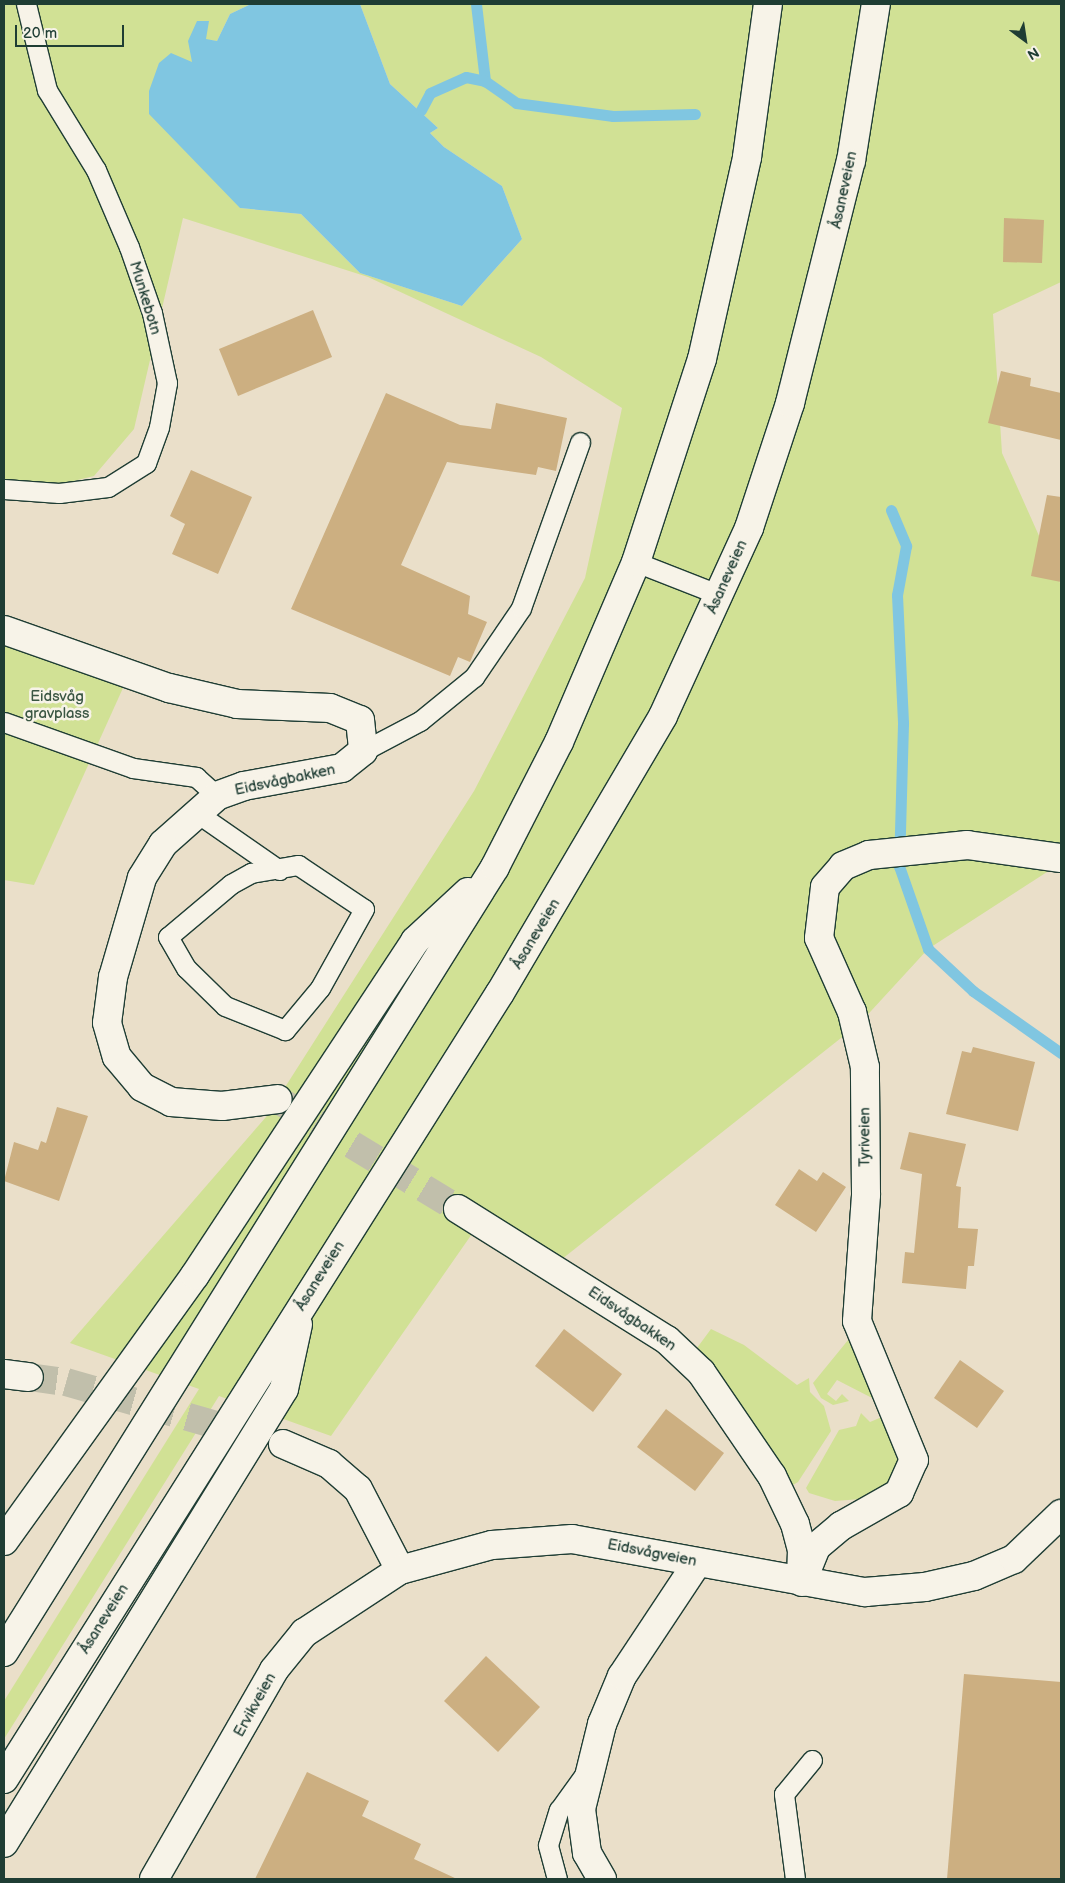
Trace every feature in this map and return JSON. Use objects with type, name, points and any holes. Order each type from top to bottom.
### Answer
[{"type":"main road","points":[[4,1652],[495,867],[559,742],[636,562],[681,428],[719,290],[748,157],[768,4]]},
{"type":"main road","name":"Åsaneveien","points":[[4,1779],[596,837],[663,716],[749,528],[788,412],[822,288],[851,161],[876,4]]},
{"type":"main road","points":[[4,630],[177,690],[237,704],[330,708],[360,720],[363,751]]},
{"type":"main road","name":"Eidsvågbakken","points":[[278,1099],[222,1106],[171,1102],[142,1087],[117,1057],[107,1022],[113,977],[142,878],[163,844],[207,804],[244,786],[342,768],[363,751]]},
{"type":"main road","name":"Tyriveien","points":[[802,1582],[816,1547],[834,1531],[899,1494],[914,1460],[857,1321],[866,1194],[865,1067],[852,1012],[819,938],[824,887],[843,866],[874,854],[967,845],[1061,858]]},
{"type":"main road","points":[[4,1540],[195,1276],[416,941],[495,867]]},
{"type":"main road","name":"Eidsvågbakken","points":[[458,1209],[667,1340],[701,1372],[772,1476],[795,1524],[802,1550],[802,1582]]},
{"type":"main road","points":[[4,1843],[284,1389],[302,1306]]},
{"type":"main road","points":[[283,1444],[329,1464],[358,1488],[400,1570]]},
{"type":"main road","name":"Eidsvågveien","points":[[400,1570],[492,1545],[572,1540],[633,1547],[697,1563],[865,1592],[925,1587],[974,1576],[1014,1560],[1061,1514]]},
{"type":"main road","points":[[602,1879],[587,1853],[581,1809],[589,1768],[622,1676],[697,1563]]},
{"type":"main road","name":"Ervikveien","points":[[154,1879],[274,1670],[304,1633],[400,1570]]},
{"type":"lane","name":"Munkebotn","points":[[4,489],[59,493],[108,487],[146,463],[160,427],[167,383],[152,313],[129,247],[96,170],[47,90],[26,4]]},
{"type":"lane","points":[[363,751],[420,721],[474,677],[521,608],[580,442]]},
{"type":"lane","points":[[636,562],[720,595]]},
{"type":"lane","points":[[4,722],[134,768],[196,777],[207,804],[278,870]]},
{"type":"lane","points":[[298,865],[364,909],[320,988],[285,1030],[225,1006],[186,968],[168,937],[231,884],[251,874],[278,870],[298,865]]},
{"type":"lane","points":[[795,1879],[784,1794],[812,1760]]},
{"type":"lane","points":[[557,1879],[548,1845],[559,1810],[589,1768]]},
{"type":"green space","points":[[4,4],[251,4],[230,14],[217,41],[206,40],[197,21],[240,208],[301,214],[360,273],[462,306],[522,239],[502,186],[444,147],[430,133],[438,128],[390,84],[360,4],[1061,4],[1061,282],[993,314],[1002,453],[1061,585],[1061,863],[928,949],[860,1023],[557,1263],[488,1211],[331,1436],[219,1396],[4,1739],[4,1701],[199,1389],[70,1343],[266,1117],[474,791],[585,578],[622,408],[541,357],[368,277],[183,218],[134,429],[94,476],[49,487],[4,481]]},
{"type":"green space","name":"Eidsvåg gravplass","points":[[4,638],[132,668],[34,885],[4,880]]},
{"type":"green space","points":[[711,1329],[744,1345],[797,1385],[809,1378],[810,1392],[824,1406],[831,1431],[798,1482],[793,1485],[782,1476],[694,1352]]},
{"type":"green space","points":[[853,1334],[874,1399],[837,1380],[827,1394],[836,1401],[842,1394],[849,1401],[833,1405],[821,1398],[813,1383]]},
{"type":"green space","points":[[861,1413],[870,1422],[882,1417],[898,1462],[891,1481],[861,1499],[835,1501],[809,1493],[806,1488],[839,1430],[856,1426]]},
{"type":"water","points":[[251,4],[360,4],[390,84],[438,128],[430,133],[444,147],[502,186],[522,239],[462,306],[360,273],[301,214],[240,208],[149,114],[149,91],[159,63],[171,53],[192,62],[188,41],[197,21],[209,21],[206,39],[217,41],[230,14]]},
{"type":"building","points":[[1004,218],[1044,220],[1042,263],[1003,262]]},
{"type":"building","points":[[313,310],[332,357],[238,396],[219,349]]},
{"type":"building","points":[[1001,371],[1031,378],[1030,386],[1061,393],[1061,440],[988,423]]},
{"type":"building","points":[[386,393],[460,425],[491,429],[496,403],[567,418],[556,471],[538,467],[536,475],[447,462],[401,565],[470,596],[468,614],[487,622],[470,662],[458,657],[450,676],[291,609]]},
{"type":"building","points":[[191,470],[252,497],[218,574],[172,554],[185,524],[170,516]]},
{"type":"building","points":[[1047,495],[1061,497],[1061,582],[1031,576]]},
{"type":"building","points":[[973,1047],[1035,1062],[1018,1131],[946,1114],[962,1051],[971,1053]]},
{"type":"building","points":[[57,1107],[88,1116],[59,1201],[4,1181],[14,1142],[38,1150],[41,1141],[46,1143]]},
{"type":"building","points":[[909,1132],[966,1144],[956,1186],[961,1187],[958,1228],[978,1229],[974,1266],[968,1266],[966,1289],[902,1283],[905,1252],[914,1253],[922,1174],[900,1169]]},
{"type":"building","points":[[799,1169],[817,1181],[823,1172],[846,1187],[816,1232],[775,1205]]},
{"type":"building","points":[[564,1329],[622,1374],[593,1412],[535,1366]]},
{"type":"building","points":[[960,1360],[1004,1391],[977,1428],[934,1398]]},
{"type":"building","points":[[666,1409],[724,1453],[695,1491],[637,1447]]},
{"type":"building","points":[[486,1656],[540,1707],[498,1752],[444,1701]]},
{"type":"building","points":[[964,1674],[1061,1682],[1061,1879],[947,1879]]},
{"type":"building","points":[[307,1772],[369,1801],[362,1816],[421,1844],[414,1859],[457,1879],[255,1879]]},
{"type":"waterway","points":[[476,4],[485,81]]},
{"type":"waterway","points":[[421,110],[430,93],[466,77],[485,81],[516,103],[613,116],[695,114]]},
{"type":"waterway","points":[[891,510],[906,546],[897,595],[903,724],[899,866],[928,949],[973,991],[1061,1053]]},
{"type":"tunnel","points":[[280,1101],[458,1209]]},
{"type":"tunnel","points":[[29,1377],[66,1382],[247,1434]]}]
